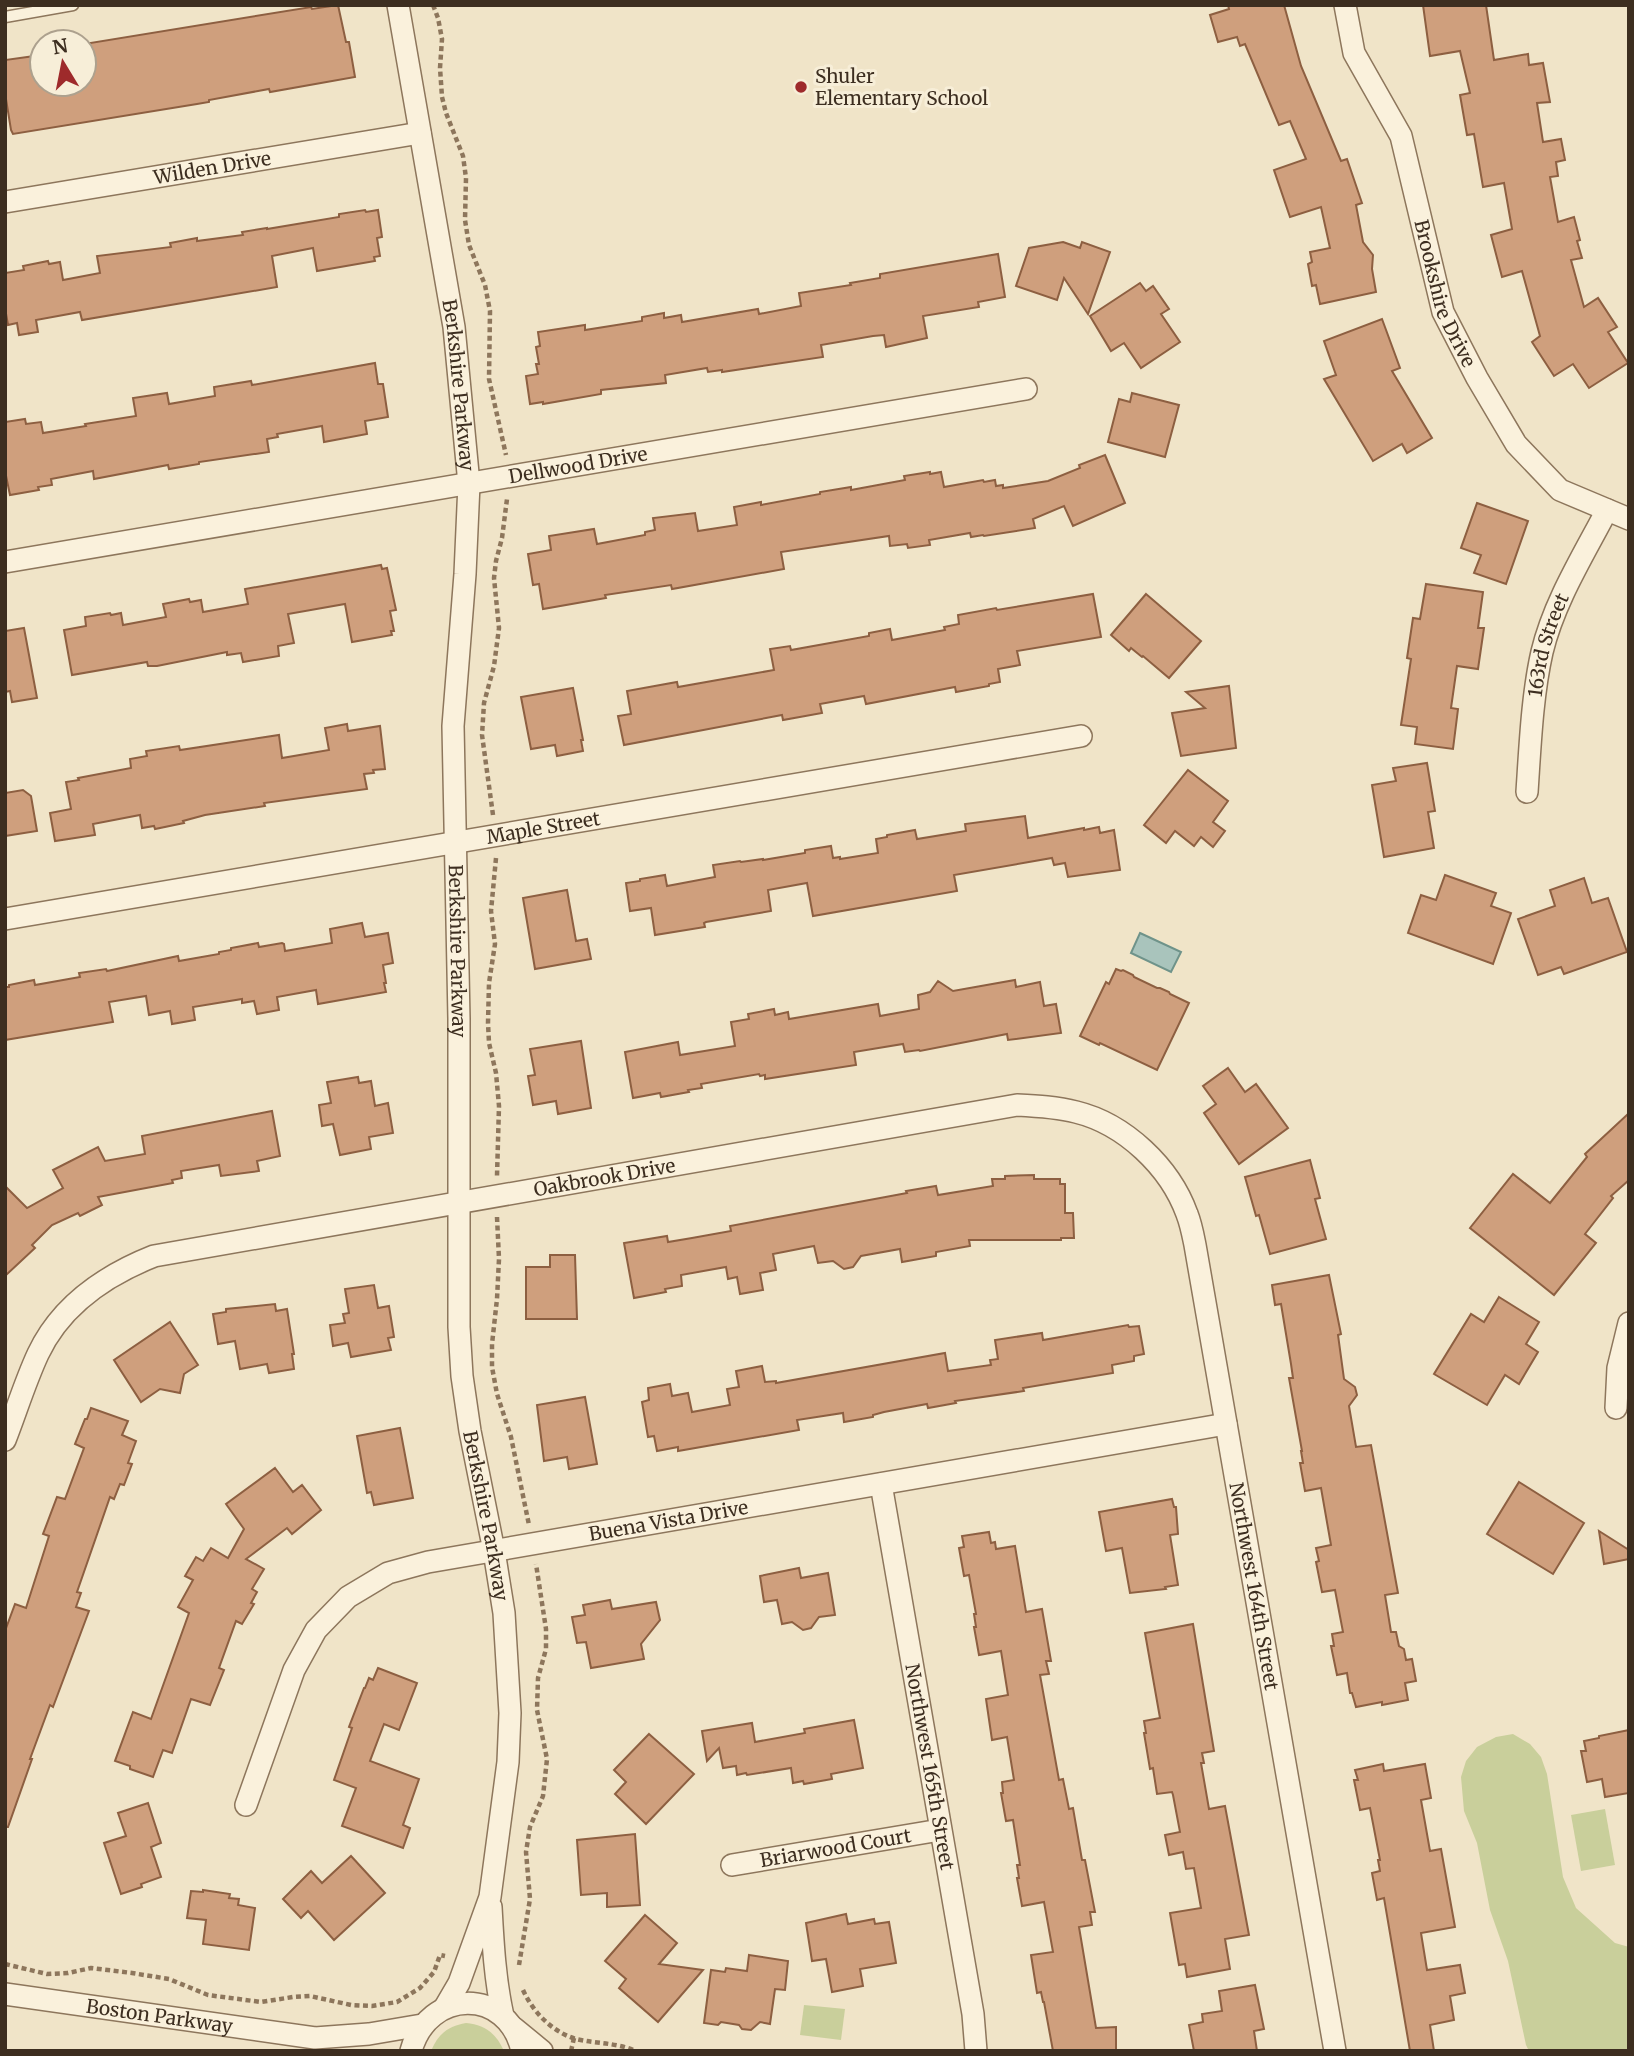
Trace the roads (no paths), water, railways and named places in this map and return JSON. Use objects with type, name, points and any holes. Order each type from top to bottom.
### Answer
[{"type":"street","name":"Berkshire Parkway","points":[[398,5],[454,327],[469,484],[453,726],[459,1032],[459,1327],[462,1376],[504,1613],[508,1663],[508,1762],[490,1897],[496,1988],[522,2051]]},
{"type":"street","name":"Brookshire Drive","points":[[1345,5],[1354,53],[1401,136],[1443,312],[1477,378],[1516,444],[1560,489],[1629,519]]},
{"type":"street","name":"Wilden Drive","points":[[5,202],[420,133]]},
{"type":"street","name":"Dellwood Drive","points":[[5,562],[1026,389]]},
{"type":"street","name":"163rd Street","points":[[1527,792],[1532,724],[1542,652],[1561,599],[1607,510]]},
{"type":"street","name":"Maple Street","points":[[5,919],[1081,736]]},
{"type":"street","name":"Oakbrook Drive","points":[[5,1440],[38,1352],[55,1326],[79,1298],[103,1281],[154,1256],[1017,1105],[1078,1112],[1107,1124],[1133,1142]]},
{"type":"street","name":"Northwest 164th Street","points":[[1133,1142],[1155,1162],[1174,1186],[1187,1214],[1195,1245],[1335,2051]]},
{"type":"street","points":[[1616,1408],[1618,1368],[1629,1323]]},
{"type":"street","name":"Buena Vista Drive","points":[[246,1805],[294,1670],[316,1630],[348,1597],[388,1573],[428,1562],[1226,1424]]},
{"type":"street","name":"Northwest 165th Street","points":[[881,1484],[973,2014],[976,2051]]},
{"type":"street","name":"Briarwood Court","points":[[732,1866],[940,1830]]},
{"type":"street","name":"Berkshire Parkway","points":[[445,2007],[468,1960],[490,1897]]},
{"type":"street","name":"Boston Parkway","points":[[5,1994],[315,2038],[369,2034],[422,2025]]},
{"type":"street","points":[[411,2051],[414,2037],[432,2015],[445,2007],[460,2003],[490,2008],[542,2051]]},
{"type":"street","name":"Boston Parkway","points":[[315,2038],[347,2051]]},
{"type":"lane","points":[[5,17],[73,5]]},
{"type":"water","points":[[1140,933],[1181,952],[1171,972],[1131,953]]},
{"type":"place","name":"Shuler Elementary School","points":[[801,87]]}]
